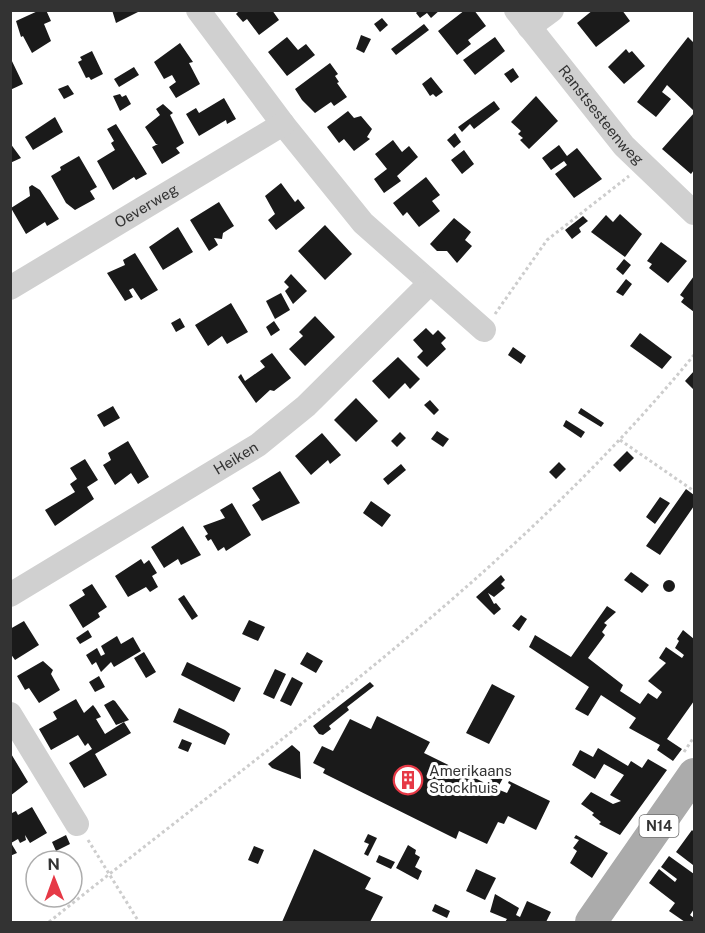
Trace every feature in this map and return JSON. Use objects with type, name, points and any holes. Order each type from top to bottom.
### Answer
[{"type":"main road","name":"N14","points":[[591,922],[694,774]]},
{"type":"street","points":[[198,10],[283,124],[363,223],[484,330]]},
{"type":"street","points":[[522,19],[552,10]]},
{"type":"street","name":"Ranstsesteenweg","points":[[522,19],[624,146],[694,213]]},
{"type":"street","name":"Oeverweg","points":[[10,288],[283,124]]},
{"type":"street","name":"Heiken","points":[[10,595],[258,445],[306,406],[430,283]]},
{"type":"street","points":[[10,714],[76,824]]},
{"type":"path","points":[[484,330],[547,240],[643,165]]},
{"type":"path","points":[[49,922],[476,579],[562,499],[620,440],[694,355]]},
{"type":"path","points":[[620,440],[694,491]]},
{"type":"path","points":[[76,824],[110,873],[139,922]]},
{"type":"building","points":[[40,10],[46,10],[51,21],[44,24],[51,41],[32,53],[23,36],[21,37],[16,21]]},
{"type":"building","points":[[112,10],[142,10],[116,23]]},
{"type":"building","points":[[240,10],[272,10],[279,20],[259,35],[247,19],[243,22],[236,14]]},
{"type":"building","points":[[419,10],[440,10],[431,18],[427,13],[420,18],[416,13]]},
{"type":"building","points":[[465,10],[474,10],[486,26],[468,40],[471,44],[457,55],[438,31]]},
{"type":"building","points":[[593,10],[622,10],[630,21],[596,47],[577,23]]},
{"type":"building","points":[[382,18],[388,25],[380,32],[374,24]]},
{"type":"building","points":[[424,24],[429,30],[396,55],[391,49]]},
{"type":"building","points":[[361,35],[371,39],[364,53],[356,49]]},
{"type":"building","points":[[287,37],[298,50],[306,44],[315,55],[287,76],[268,52]]},
{"type":"building","points":[[495,37],[505,51],[475,75],[463,60]]},
{"type":"building","points":[[688,37],[694,43],[694,111],[667,85],[662,92],[671,99],[656,117],[637,102]]},
{"type":"building","points":[[180,43],[193,62],[189,63],[200,84],[176,98],[169,87],[176,82],[172,75],[164,79],[154,62]]},
{"type":"building","points":[[626,49],[629,53],[632,51],[645,66],[624,84],[608,67]]},
{"type":"building","points":[[92,51],[103,74],[91,80],[89,77],[86,78],[78,62],[82,60],[80,57]]},
{"type":"building","points":[[10,57],[23,84],[10,90]]},
{"type":"building","points":[[330,63],[338,74],[335,76],[339,82],[337,83],[347,97],[334,106],[331,102],[315,113],[295,89]]},
{"type":"building","points":[[134,67],[139,75],[119,87],[114,79]]},
{"type":"building","points":[[513,68],[519,77],[511,83],[504,74]]},
{"type":"building","points":[[431,77],[443,92],[436,97],[433,94],[430,96],[422,84]]},
{"type":"building","points":[[68,85],[74,94],[64,99],[58,89]]},
{"type":"building","points":[[120,94],[122,97],[126,95],[131,104],[120,111],[113,96]]},
{"type":"building","points":[[536,96],[558,121],[529,149],[520,140],[523,138],[518,134],[521,131],[511,122]]},
{"type":"building","points":[[224,98],[236,119],[227,124],[226,120],[199,136],[186,114],[196,108],[199,113]]},
{"type":"building","points":[[494,101],[500,109],[474,129],[470,124],[462,132],[458,127]]},
{"type":"building","points":[[163,104],[173,113],[170,115],[184,143],[176,148],[180,153],[162,164],[152,147],[158,144],[145,127],[160,115],[156,109]]},
{"type":"building","points":[[348,111],[354,118],[361,116],[372,129],[367,137],[370,139],[354,151],[344,139],[339,143],[327,127]]},
{"type":"building","points":[[694,113],[694,170],[691,174],[662,149]]},
{"type":"building","points":[[55,117],[63,132],[33,150],[25,137]]},
{"type":"building","points":[[116,124],[147,174],[136,180],[134,177],[113,190],[97,161],[115,150],[111,143],[114,141],[107,129]]},
{"type":"building","points":[[455,133],[461,142],[454,148],[447,140]]},
{"type":"building","points":[[393,140],[402,152],[409,146],[418,157],[397,176],[401,181],[384,193],[374,179],[387,169],[375,154]]},
{"type":"building","points":[[10,143],[21,158],[10,163]]},
{"type":"building","points":[[559,145],[567,156],[577,148],[602,179],[574,198],[555,174],[567,165],[564,161],[551,170],[542,158]]},
{"type":"building","points":[[464,150],[474,164],[462,174],[451,160]]},
{"type":"building","points":[[79,156],[97,187],[90,191],[95,199],[75,210],[66,203],[51,176],[61,170],[60,167]]},
{"type":"building","points":[[426,177],[440,195],[432,201],[440,211],[419,227],[407,212],[403,216],[393,203]]},
{"type":"building","points":[[281,183],[295,202],[298,199],[305,208],[276,230],[268,220],[275,214],[265,196]]},
{"type":"building","points":[[32,185],[40,190],[59,219],[47,226],[45,222],[26,234],[11,208],[30,196],[29,187]]},
{"type":"building","points":[[219,202],[234,226],[223,233],[222,239],[214,238],[218,245],[209,251],[190,220]]},
{"type":"building","points":[[620,214],[642,234],[625,257],[591,232],[606,215],[613,222]]},
{"type":"building","points":[[583,216],[588,221],[579,228],[581,232],[572,239],[565,230]]},
{"type":"building","points":[[454,218],[471,232],[465,240],[472,246],[457,263],[447,251],[437,251],[430,244]]},
{"type":"building","points":[[325,225],[352,254],[325,280],[298,251]]},
{"type":"building","points":[[178,227],[193,252],[163,270],[149,247]]},
{"type":"building","points":[[661,242],[687,261],[668,283],[649,268],[652,264],[647,261]]},
{"type":"building","points":[[135,253],[158,290],[141,300],[133,288],[129,290],[133,297],[125,301],[107,273],[125,265],[123,260]]},
{"type":"building","points":[[624,259],[631,265],[623,275],[616,269]]},
{"type":"building","points":[[291,274],[307,291],[293,304],[285,291],[289,287],[284,282]]},
{"type":"building","points":[[694,276],[694,312],[681,302],[684,298],[680,295]]},
{"type":"building","points":[[626,279],[632,284],[623,296],[616,292]]},
{"type":"building","points":[[281,293],[290,310],[275,319],[266,301]]},
{"type":"building","points":[[231,303],[248,332],[227,344],[222,336],[208,346],[195,325]]},
{"type":"building","points":[[315,316],[335,337],[305,366],[289,349],[303,336],[299,332]]},
{"type":"building","points":[[180,318],[185,327],[176,332],[171,323]]},
{"type":"building","points":[[274,321],[280,330],[271,336],[266,327]]},
{"type":"building","points":[[426,328],[433,335],[438,330],[446,338],[441,343],[446,349],[427,367],[417,357],[423,351],[413,340]]},
{"type":"building","points":[[640,333],[672,357],[662,369],[630,346]]},
{"type":"building","points":[[513,347],[526,356],[521,364],[508,355]]},
{"type":"building","points":[[272,353],[291,378],[274,391],[270,390],[256,403],[238,377],[241,374],[245,381],[265,367],[260,361]]},
{"type":"building","points":[[398,357],[420,379],[410,389],[405,383],[389,399],[372,381]]},
{"type":"building","points":[[694,371],[694,390],[685,381]]},
{"type":"building","points":[[356,398],[378,421],[356,442],[334,420]]},
{"type":"building","points":[[430,400],[439,410],[434,415],[424,405]]},
{"type":"building","points":[[113,406],[120,418],[104,427],[97,415]]},
{"type":"building","points":[[581,408],[604,423],[601,427],[578,413]]},
{"type":"building","points":[[566,420],[585,432],[581,438],[563,426]]},
{"type":"building","points":[[437,431],[449,439],[443,447],[431,439]]},
{"type":"building","points":[[400,432],[406,438],[397,447],[391,441]]},
{"type":"building","points":[[322,433],[341,455],[330,464],[328,460],[311,475],[295,456]]},
{"type":"building","points":[[128,441],[149,477],[138,484],[131,473],[115,485],[103,465],[111,460],[108,453]]},
{"type":"building","points":[[627,451],[634,458],[620,472],[613,465]]},
{"type":"building","points":[[85,459],[98,480],[87,487],[94,499],[55,526],[45,510],[75,492],[70,484],[77,479],[70,468]]},
{"type":"building","points":[[559,462],[566,469],[556,479],[549,472]]},
{"type":"building","points":[[401,464],[406,470],[388,485],[383,479]]},
{"type":"building","points":[[280,471],[300,503],[262,521],[252,505],[260,500],[252,488]]},
{"type":"building","points":[[686,489],[694,495],[694,506],[660,555],[646,546]]},
{"type":"building","points":[[660,497],[670,503],[655,524],[646,517]]},
{"type":"building","points":[[371,501],[391,515],[382,527],[363,513]]},
{"type":"building","points":[[232,503],[251,535],[226,551],[224,547],[218,551],[211,539],[208,541],[205,536],[208,534],[203,526],[225,518],[220,510]]},
{"type":"building","points":[[183,526],[201,555],[181,565],[178,559],[164,568],[151,547]]},
{"type":"building","points":[[141,559],[144,564],[149,560],[157,573],[152,576],[158,587],[150,592],[146,587],[128,597],[115,576]]},
{"type":"building","points":[[631,572],[649,585],[642,593],[624,580]]},
{"type":"building","points":[[501,575],[505,580],[501,584],[505,588],[494,597],[488,593],[494,604],[496,603],[501,609],[494,615],[476,597]]},
{"type":"building","points":[[671,580],[675,586],[671,592],[667,592],[663,584]]},
{"type":"building","points":[[92,584],[107,607],[98,613],[100,617],[83,628],[69,605],[85,595],[82,590]]},
{"type":"building","points":[[184,595],[198,616],[192,620],[178,599]]},
{"type":"building","points":[[607,606],[616,612],[604,623],[607,625],[602,632],[605,635],[588,658],[623,685],[620,691],[640,704],[648,693],[657,699],[662,692],[648,681],[666,663],[659,658],[666,647],[682,658],[684,655],[675,648],[679,641],[677,639],[683,630],[694,639],[694,701],[667,739],[682,749],[673,761],[657,750],[660,745],[629,728],[636,718],[601,695],[588,716],[575,709],[589,687],[529,647],[535,635],[571,657]]},
{"type":"building","points":[[521,615],[527,619],[519,631],[512,626]]},
{"type":"building","points":[[249,620],[265,627],[258,641],[242,634]]},
{"type":"building","points":[[24,621],[39,645],[15,660],[10,653],[10,629]]},
{"type":"building","points":[[88,630],[92,637],[80,644],[76,638]]},
{"type":"building","points":[[117,636],[121,644],[133,637],[141,651],[114,667],[111,662],[101,672],[96,662],[92,665],[86,655],[97,648],[101,656],[105,654],[101,646]]},
{"type":"building","points":[[144,652],[156,672],[146,678],[134,658]]},
{"type":"building","points":[[307,652],[323,661],[316,673],[300,664]]},
{"type":"building","points":[[43,661],[53,670],[51,674],[60,690],[39,703],[29,688],[25,690],[17,676]]},
{"type":"building","points":[[187,662],[241,688],[234,702],[181,675]]},
{"type":"building","points":[[275,669],[286,674],[274,699],[263,694]]},
{"type":"building","points":[[99,676],[105,687],[95,692],[89,682]]},
{"type":"building","points":[[292,677],[303,683],[291,706],[280,701]]},
{"type":"building","points":[[370,682],[374,686],[347,707],[349,710],[329,726],[331,729],[323,735],[319,734],[313,726]]},
{"type":"building","points":[[492,684],[515,696],[489,744],[466,733]]},
{"type":"building","points":[[76,699],[84,713],[93,705],[101,717],[96,719],[105,734],[124,722],[131,733],[95,754],[107,775],[84,788],[69,763],[92,749],[88,743],[85,746],[78,735],[51,750],[39,729],[57,719],[53,712]]},
{"type":"building","points":[[113,700],[129,720],[116,725],[104,705]]},
{"type":"building","points":[[179,708],[230,734],[225,745],[173,722]]},
{"type":"building","name":"Amerikaans Stockhuis","points":[[377,716],[430,742],[424,753],[487,784],[490,778],[484,775],[487,770],[503,778],[497,789],[507,793],[511,785],[509,781],[550,801],[536,830],[508,816],[504,824],[498,822],[487,844],[459,831],[456,839],[323,773],[325,769],[313,763],[322,746],[333,751],[350,719],[371,729]]},
{"type":"building","points":[[182,739],[192,743],[188,752],[178,748]]},
{"type":"building","points":[[292,745],[300,752],[301,779],[272,768],[268,764]]},
{"type":"building","points":[[598,748],[628,766],[631,761],[642,768],[648,759],[667,770],[620,835],[599,824],[601,822],[592,815],[594,813],[581,804],[591,792],[613,804],[621,801],[610,795],[624,775],[604,764],[595,779],[572,765],[580,750],[593,757]]},
{"type":"building","points":[[10,752],[28,782],[10,796]]},
{"type":"building","points":[[32,807],[47,833],[30,843],[25,835],[26,840],[20,843],[18,839],[11,843],[17,853],[10,856],[10,814],[16,811],[18,815]]},
{"type":"building","points":[[692,830],[694,832],[693,865],[676,852]]},
{"type":"building","points":[[368,834],[377,838],[368,856],[364,854],[369,844],[364,842]]},
{"type":"building","points":[[66,835],[70,844],[55,849],[52,842]]},
{"type":"building","points":[[576,835],[608,853],[592,878],[570,863],[577,851],[573,848],[579,840],[574,838]]},
{"type":"building","points":[[408,845],[416,850],[415,854],[420,857],[415,867],[422,871],[418,880],[396,868]]},
{"type":"building","points":[[254,846],[264,850],[258,864],[248,860]]},
{"type":"building","points":[[314,849],[371,878],[365,889],[383,897],[370,922],[282,922]]},
{"type":"building","points":[[379,855],[395,862],[391,869],[376,862]]},
{"type":"building","points":[[669,856],[694,874],[694,909],[690,915],[694,918],[694,922],[685,922],[669,911],[675,903],[649,883],[659,869],[675,882],[677,879],[661,867]]},
{"type":"building","points":[[476,869],[496,878],[485,900],[466,891]]},
{"type":"building","points":[[495,894],[519,908],[516,915],[520,917],[527,901],[551,912],[546,922],[505,922],[507,919],[490,912]]},
{"type":"building","points":[[435,904],[450,911],[447,918],[432,911]]},
{"type":"place","name":"Amerikaans Stockhuis","points":[[408,780]]}]
